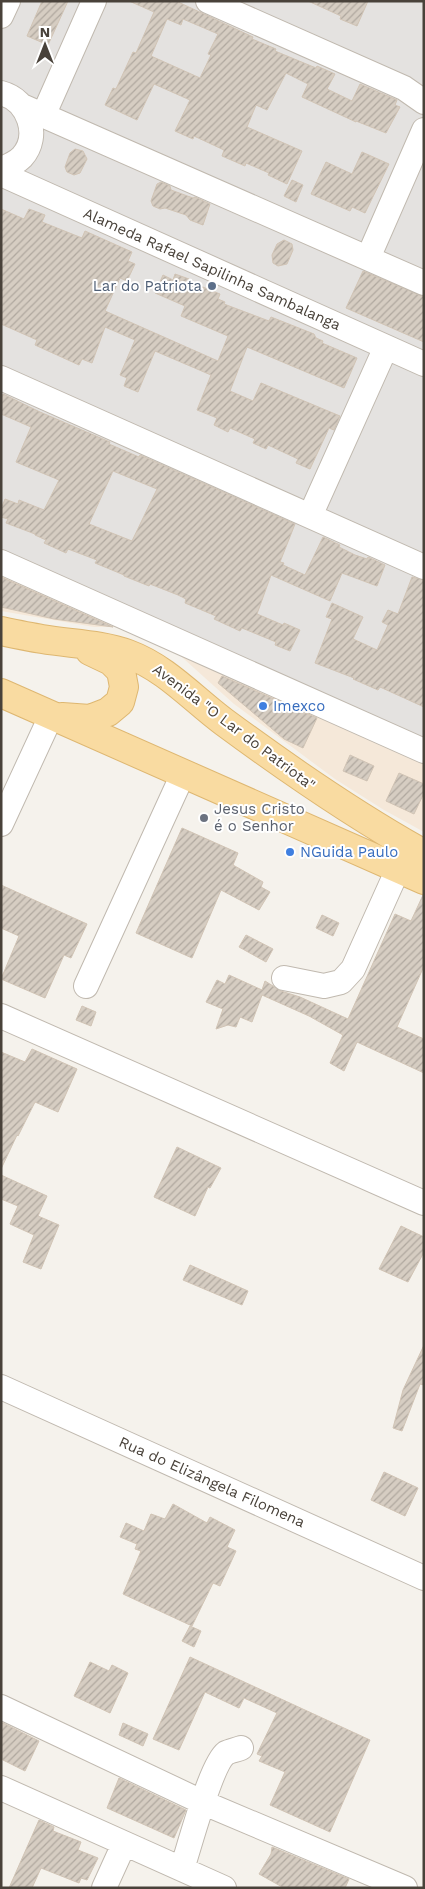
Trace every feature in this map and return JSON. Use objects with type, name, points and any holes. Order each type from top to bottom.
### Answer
[{"type":"main road","name":"Avenida \"O Lar do Patriota\"","points":[[1,631],[42,639],[102,646],[129,654],[154,666],[195,697],[214,715],[316,788],[381,830],[424,854]]},
{"type":"main road","points":[[42,639],[94,652],[111,661],[121,671],[124,687],[120,702],[108,712],[99,716],[90,719],[51,716]]},
{"type":"main road","points":[[1,693],[424,880]]},
{"type":"street","points":[[1,16],[8,1]]},
{"type":"street","points":[[43,116],[94,1]]},
{"type":"street","points":[[208,1],[414,85],[424,102]]},
{"type":"street","points":[[1,93],[43,116],[424,283]]},
{"type":"street","points":[[1,170],[12,165],[22,157],[28,147],[31,135],[30,122],[22,106]]},
{"type":"street","points":[[368,258],[424,130]]},
{"type":"street","name":"Alameda Rafael Sapilinha Sambalanga","points":[[1,174],[424,364]]},
{"type":"street","points":[[310,516],[386,347]]},
{"type":"street","points":[[1,378],[424,567]]},
{"type":"street","points":[[1,562],[424,751]]},
{"type":"street","points":[[1,824],[51,716]]},
{"type":"street","points":[[86,986],[183,774]]},
{"type":"street","points":[[284,978],[324,986],[341,982],[353,969],[398,868]]},
{"type":"street","points":[[1,1016],[424,1203]]},
{"type":"street","name":"Rua do Elizângela Filomena","points":[[1,1386],[424,1578]]},
{"type":"street","points":[[1,1708],[204,1803],[405,1888]]},
{"type":"street","points":[[182,1869],[220,1761],[226,1753],[241,1748]]},
{"type":"street","points":[[1,1788],[224,1888]]},
{"type":"street","points":[[104,1888],[124,1844]]},
{"type":"shaded area","name":"Lar do Patriota","points":[[1,1],[424,1],[424,758],[1,570]]},
{"type":"shaded area","points":[[1,570],[424,758],[424,832],[384,810],[335,779],[234,704],[174,650],[119,627],[94,627],[1,611]]},
{"type":"building","points":[[42,1],[68,1],[48,45],[27,36]]},
{"type":"building","points":[[129,1],[176,1],[253,37],[252,39],[276,49],[275,51],[335,74],[327,89],[352,101],[360,84],[397,100],[395,105],[400,107],[386,133],[356,122],[302,97],[308,84],[286,73],[267,110],[256,105],[247,127],[302,151],[287,184],[268,175],[269,173],[246,163],[245,166],[222,156],[224,150],[194,136],[193,139],[175,131],[190,100],[154,84],[137,120],[105,105],[113,88],[116,89],[133,52],[136,53],[154,12]],"holes":[[[167,19],[181,25],[183,19],[218,34],[208,54],[211,55],[200,78],[151,56]]]},
{"type":"building","points":[[308,1],[368,1],[357,26],[340,19],[341,16]]},
{"type":"building","points":[[75,149],[83,151],[87,159],[80,173],[74,175],[67,172],[65,167],[70,153]]},
{"type":"building","points":[[362,152],[389,164],[365,213],[352,207],[350,211],[311,194],[326,162],[352,174]]},
{"type":"building","points":[[292,180],[303,185],[296,202],[284,196]]},
{"type":"building","points":[[161,182],[170,186],[171,190],[193,198],[195,197],[210,204],[203,225],[190,220],[186,215],[153,206],[151,201],[157,184]]},
{"type":"building","points":[[1,209],[24,219],[29,209],[45,215],[42,222],[82,238],[85,231],[132,252],[128,261],[135,264],[127,281],[120,278],[105,311],[218,361],[228,336],[181,316],[185,306],[155,293],[163,275],[173,280],[175,274],[189,279],[188,281],[220,294],[218,299],[225,302],[224,304],[269,321],[271,317],[314,334],[316,338],[323,341],[322,343],[357,358],[344,388],[247,347],[230,391],[253,401],[261,383],[340,416],[334,430],[329,428],[310,469],[296,463],[298,459],[268,445],[266,449],[253,443],[255,439],[230,428],[228,432],[214,425],[217,418],[197,410],[211,375],[155,351],[138,392],[124,386],[127,378],[120,375],[135,340],[105,327],[92,363],[82,359],[79,365],[35,345],[37,340],[1,324]]},
{"type":"building","points":[[284,240],[292,244],[293,250],[287,264],[278,266],[273,263],[272,255],[277,244]]},
{"type":"building","points":[[363,271],[424,297],[424,342],[346,308]]},
{"type":"building","points":[[3,394],[110,442],[109,444],[139,457],[140,455],[295,524],[280,562],[284,563],[283,565],[305,575],[323,537],[355,555],[367,559],[368,557],[385,565],[377,586],[342,573],[330,601],[271,575],[257,614],[300,630],[290,651],[275,645],[276,642],[242,628],[240,631],[214,619],[216,616],[185,603],[186,599],[178,595],[124,576],[95,563],[97,560],[68,549],[66,553],[44,543],[46,540],[6,523],[8,519],[1,517],[1,509],[5,499],[18,504],[19,500],[44,510],[59,480],[16,462],[31,427],[1,414],[1,398]],"holes":[[[113,471],[157,489],[132,541],[89,524]]]},
{"type":"building","points":[[1,577],[113,627],[54,619],[1,607]]},
{"type":"building","points":[[412,577],[424,580],[424,707],[380,687],[378,690],[354,678],[315,663],[332,619],[326,617],[332,603],[363,617],[353,639],[377,650],[388,625],[382,622],[388,610],[398,614]]},
{"type":"building","points":[[222,676],[317,718],[303,748],[284,739],[218,683]]},
{"type":"building","points":[[350,755],[374,766],[367,781],[343,771]]},
{"type":"building","points":[[399,773],[424,784],[424,793],[414,814],[386,801]]},
{"type":"building","points":[[182,828],[238,853],[233,865],[263,882],[261,887],[270,892],[259,910],[221,890],[192,958],[136,933]]},
{"type":"building","points":[[1,885],[87,924],[71,958],[64,955],[45,998],[1,979],[19,936],[1,928]]},
{"type":"building","points":[[423,895],[424,966],[397,1027],[424,1039],[424,1073],[357,1042],[344,1071],[330,1063],[343,1035],[309,1016],[262,995],[252,1022],[240,1017],[236,1027],[228,1025],[216,1029],[223,1009],[206,1002],[217,980],[225,984],[229,975],[262,990],[265,981],[281,991],[300,997],[348,1019],[395,914],[411,921]]},
{"type":"building","points":[[322,915],[339,923],[333,936],[316,928]]},
{"type":"building","points":[[246,935],[273,949],[266,962],[239,947]]},
{"type":"building","points":[[82,1006],[96,1012],[91,1026],[76,1020]]},
{"type":"building","points":[[32,1049],[77,1069],[58,1112],[35,1102],[1,1169],[1,1052],[25,1062]]},
{"type":"building","points":[[177,1147],[221,1168],[210,1188],[208,1187],[195,1216],[154,1197]]},
{"type":"building","points":[[1,1175],[47,1196],[38,1216],[59,1225],[41,1269],[23,1262],[34,1235],[10,1224],[18,1206],[1,1199]]},
{"type":"building","points":[[401,1226],[424,1237],[424,1252],[408,1282],[379,1269]]},
{"type":"building","points":[[190,1265],[248,1291],[242,1305],[183,1280]]},
{"type":"building","points":[[424,1345],[424,1385],[420,1384],[402,1431],[393,1428],[403,1390]]},
{"type":"building","points":[[384,1472],[418,1488],[405,1516],[371,1500]]},
{"type":"building","points":[[173,1504],[207,1523],[210,1517],[235,1530],[227,1547],[236,1551],[220,1586],[213,1583],[192,1626],[123,1594],[141,1551],[135,1549],[137,1544],[120,1537],[126,1523],[144,1531],[151,1514],[165,1519]]},
{"type":"building","points":[[190,1626],[201,1631],[194,1647],[182,1641]]},
{"type":"building","points":[[190,1657],[370,1740],[330,1832],[270,1805],[285,1772],[259,1761],[262,1756],[257,1754],[277,1713],[244,1698],[239,1708],[205,1692],[179,1750],[153,1739]]},
{"type":"building","points":[[90,1662],[109,1671],[112,1665],[128,1673],[110,1713],[74,1696]]},
{"type":"building","points":[[1,1722],[39,1741],[25,1771],[1,1759]]},
{"type":"building","points":[[123,1723],[148,1734],[143,1746],[119,1735]]},
{"type":"building","points":[[119,1778],[186,1810],[174,1838],[107,1808]]},
{"type":"building","points":[[39,1820],[54,1827],[53,1831],[81,1842],[78,1850],[98,1858],[87,1880],[81,1878],[79,1883],[41,1868],[32,1888],[9,1888]]},
{"type":"building","points":[[272,1847],[349,1879],[345,1888],[284,1888],[259,1874],[271,1854]]},
{"type":"place","name":"Lar do Patriota","points":[[212,286]]},
{"type":"place","name":"Imexco","points":[[263,706]]},
{"type":"place","name":"Jesus Cristo é o Senhor","points":[[204,818]]},
{"type":"place","name":"NGuida Paulo","points":[[290,852]]}]
